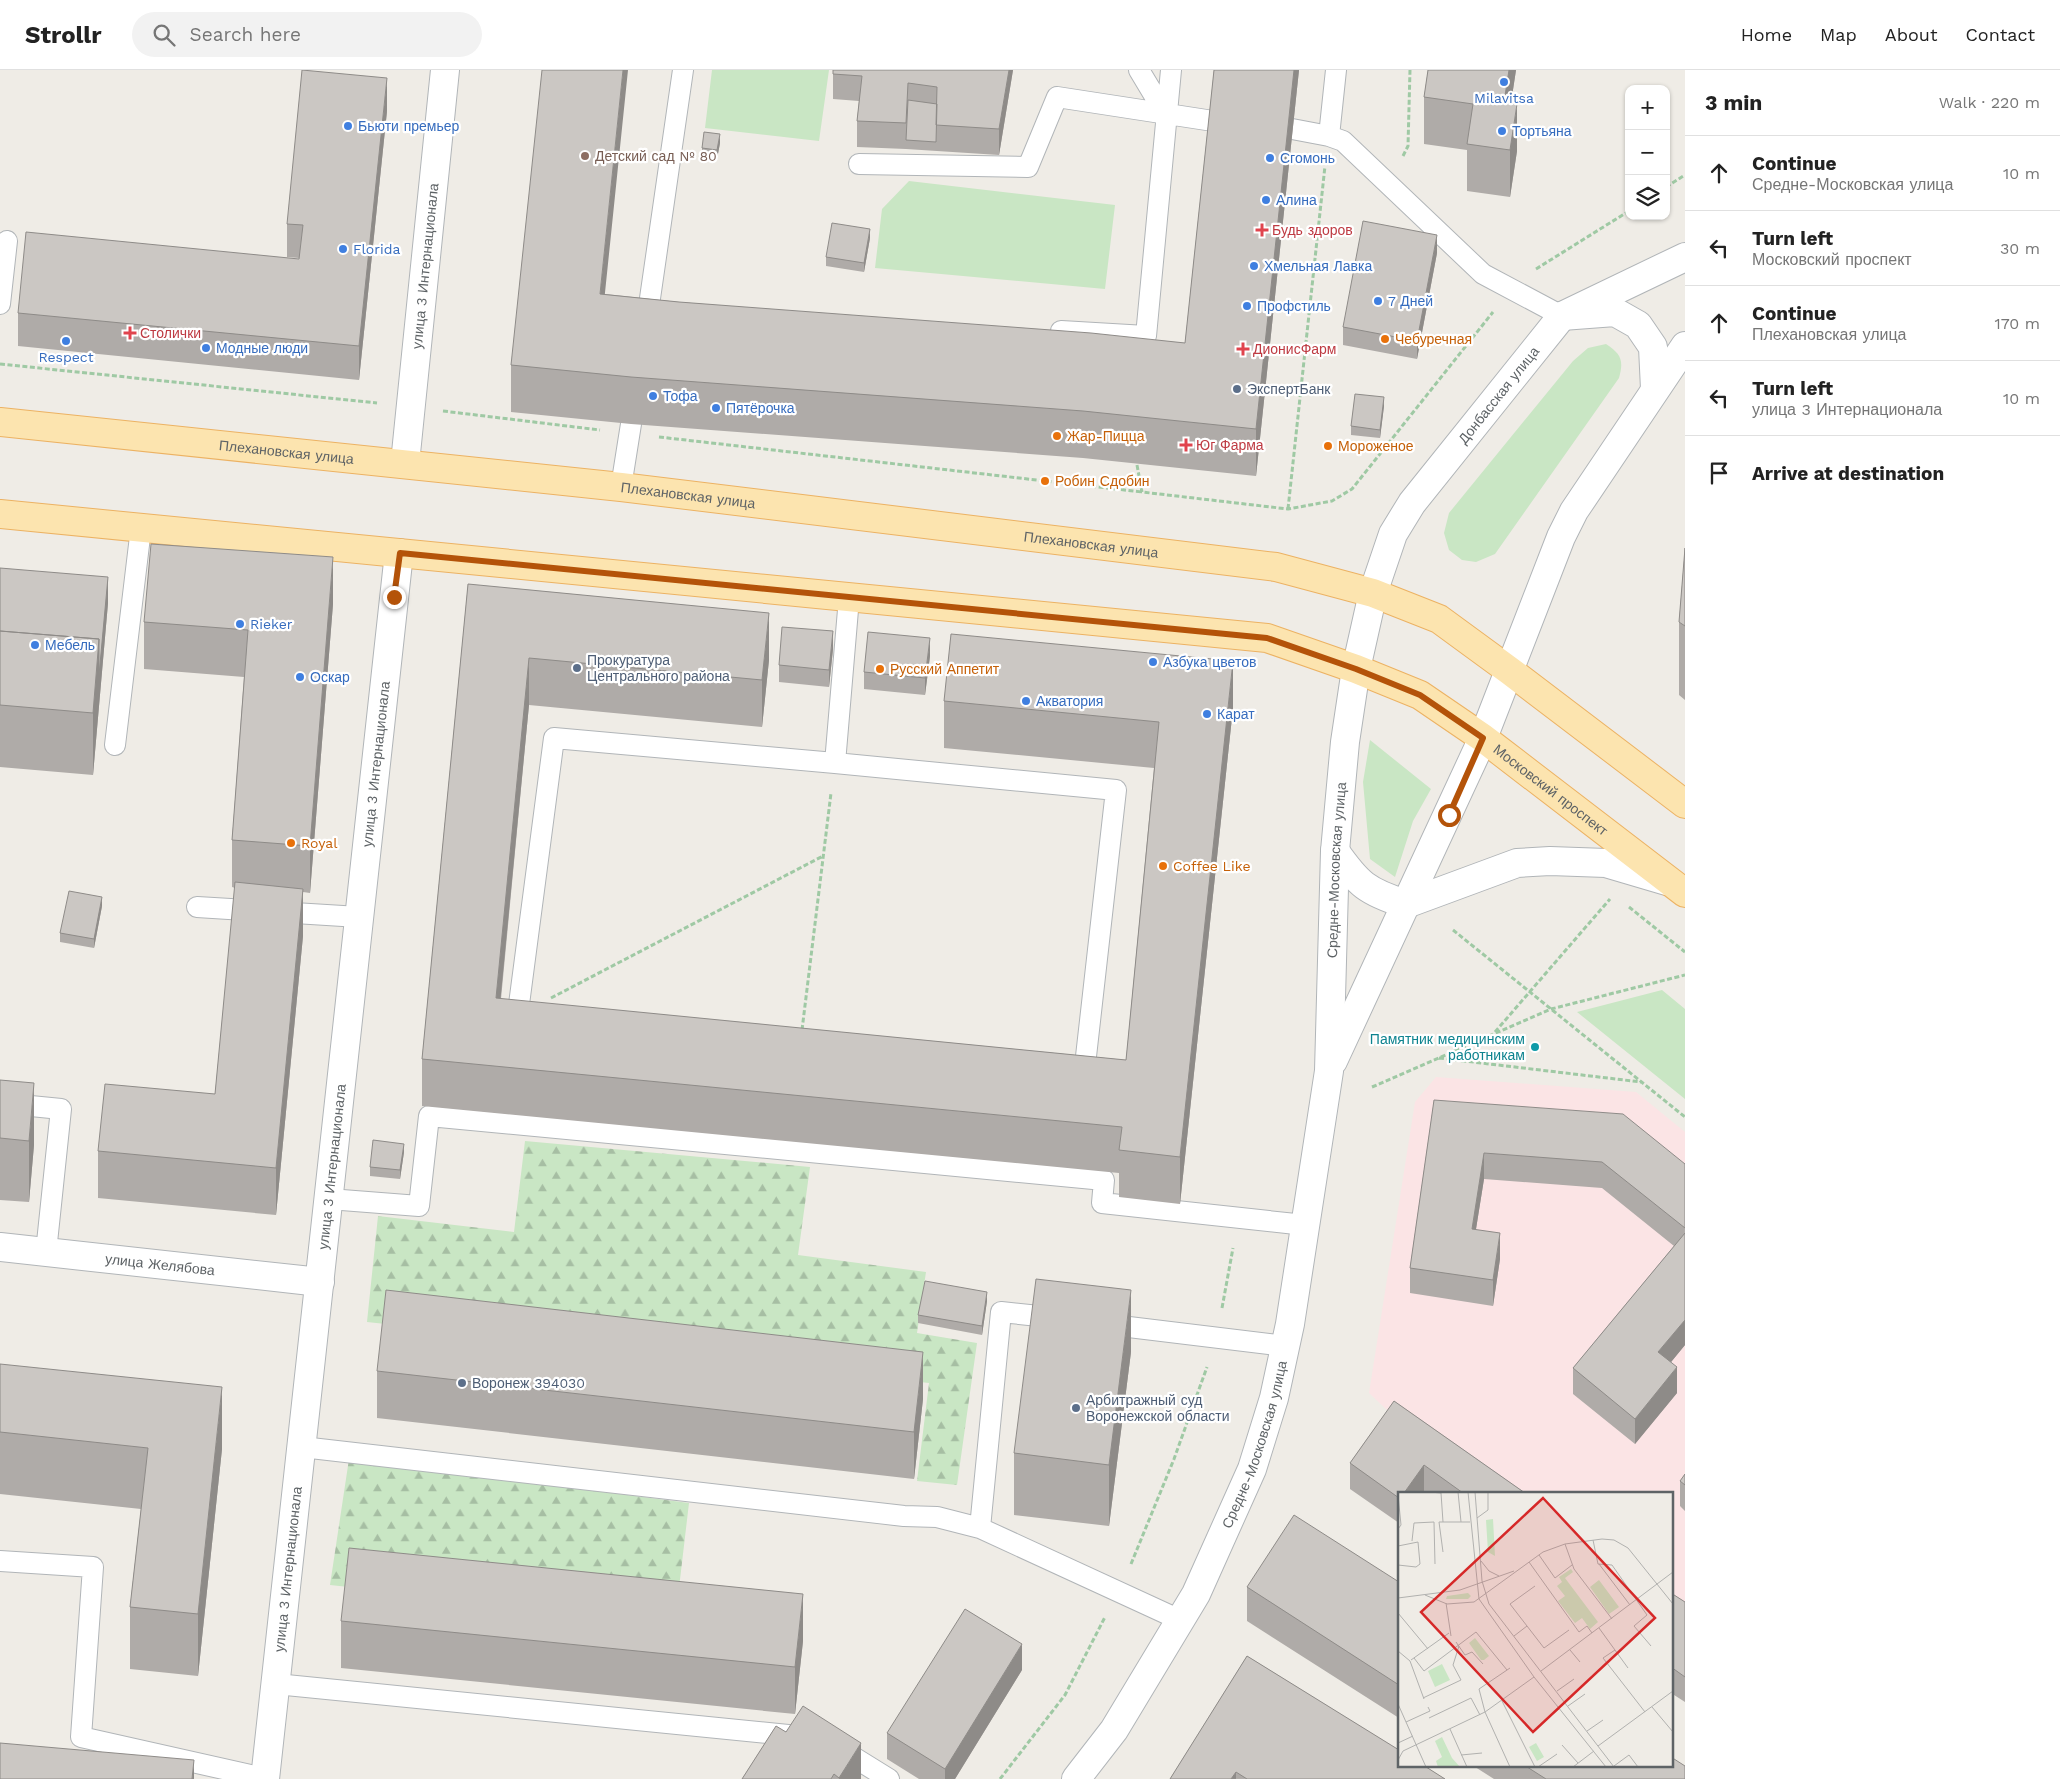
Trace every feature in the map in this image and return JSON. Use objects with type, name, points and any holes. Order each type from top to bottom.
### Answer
[{"type":"main road","name":"Плехановская улица","points":[[0,422],[621,487],[1276,567],[1373,593]]},
{"type":"main road","points":[[0,514],[1267,638],[1356,669]]},
{"type":"main road","points":[[1373,593],[1439,620],[1510,671],[1685,804]]},
{"type":"main road","name":"Московский проспект","points":[[1356,669],[1420,695],[1483,738],[1678,888]]},
{"type":"street","name":"улица 3 Интернационала","points":[[405,463],[445,70]]},
{"type":"street","name":"Донбасская улица","points":[[1356,669],[1373,593],[1393,534],[1412,503],[1562,316],[1685,257]]},
{"type":"street","points":[[1562,316],[1615,312],[1638,325],[1653,347],[1655,389]]},
{"type":"street","points":[[1510,671],[1561,537],[1574,511],[1685,346]]},
{"type":"street","name":"улица 3 Интернационала","points":[[266,1779],[400,553]]},
{"type":"street","name":"Средне-Московская улица","points":[[1076,1779],[1114,1730],[1196,1594],[1252,1470],[1274,1398],[1285,1346],[1305,1225],[1328,1071],[1335,852],[1345,742],[1356,669]]},
{"type":"street","name":"Средне-Московская улица","points":[[1328,1071],[1483,738],[1510,671]]},
{"type":"street","points":[[1335,852],[1354,878],[1378,896],[1406,904],[1517,863],[1550,861],[1606,863],[1678,888]]},
{"type":"street","name":"улица Желябова","points":[[0,1247],[320,1282]]},
{"type":"lane","points":[[644,345],[684,70]]},
{"type":"lane","points":[[1139,70],[1166,115]]},
{"type":"lane","points":[[1047,330],[1146,336],[1166,115],[1172,70]]},
{"type":"lane","points":[[1329,136],[1336,70]]},
{"type":"lane","points":[[859,164],[1028,167],[1057,97],[1213,121]]},
{"type":"lane","points":[[1292,129],[1329,136],[1343,141],[1483,274],[1562,316]]},
{"type":"lane","points":[[0,304],[7,241]]},
{"type":"lane","points":[[649,304],[669,305]]},
{"type":"lane","points":[[621,487],[630,429]]},
{"type":"lane","points":[[115,745],[141,528]]},
{"type":"lane","points":[[835,763],[848,598]]},
{"type":"lane","points":[[514,1046],[554,738],[1116,790],[1081,1102]]},
{"type":"lane","points":[[197,907],[359,917]]},
{"type":"lane","points":[[0,1103],[61,1109],[46,1252]]},
{"type":"lane","points":[[329,1199],[418,1206],[429,1116],[503,1118],[1073,1174],[1104,1180],[1102,1204],[1305,1225]]},
{"type":"lane","points":[[980,1528],[1001,1312],[1285,1346]]},
{"type":"lane","points":[[302,1447],[904,1516],[937,1518],[980,1528],[1180,1620]]},
{"type":"lane","points":[[0,1561],[93,1567],[81,1737],[266,1779]]},
{"type":"lane","points":[[276,1684],[811,1735],[889,1779]]},
{"type":"lane","points":[[777,1754],[811,1735]]},
{"type":"path","points":[[1388,184],[1408,146],[1410,70]]},
{"type":"path","points":[[1288,508],[1329,136]]},
{"type":"path","points":[[1670,184],[1685,175]]},
{"type":"path","points":[[0,364],[630,429],[1142,492],[1288,508],[1332,501],[1352,489],[1511,289],[1524,276],[1625,213]]},
{"type":"path","points":[[1137,465],[1142,492]]},
{"type":"path","points":[[801,1037],[835,763]]},
{"type":"path","points":[[517,1015],[823,856]]},
{"type":"path","points":[[1602,897],[1611,898],[1619,902]]},
{"type":"path","points":[[1493,1034],[1611,898]]},
{"type":"path","points":[[1627,905],[1685,952]]},
{"type":"path","points":[[1453,930],[1685,1117]]},
{"type":"path","points":[[1372,1087],[1551,1009],[1685,975]]},
{"type":"path","points":[[1438,1058],[1642,1082]]},
{"type":"path","points":[[1000,1779],[1065,1695],[1118,1592],[1174,1459],[1217,1338],[1238,1217]]},
{"type":"shaded area","points":[[1436,1077],[1636,1092],[1685,1132],[1685,1625],[1672,1616],[1672,1492],[1501,1492],[1386,1409],[1369,1393],[1415,1102]]},
{"type":"green space","points":[[712,70],[829,70],[819,141],[705,128]]},
{"type":"green space","points":[[909,181],[1115,205],[1105,289],[875,268],[882,209]]},
{"type":"green space","points":[[1606,344],[1620,358],[1619,378],[1495,554],[1476,562],[1462,560],[1449,550],[1444,533],[1449,513],[1573,361],[1588,348]]},
{"type":"green space","points":[[1370,740],[1431,789],[1413,821],[1395,877],[1370,859],[1363,782]]},
{"type":"green space","points":[[1662,990],[1685,1009],[1685,1099],[1577,1012]]},
{"type":"green space","points":[[525,1141],[810,1167],[798,1255],[926,1272],[917,1333],[977,1343],[957,1485],[917,1481],[929,1383],[367,1322],[378,1216],[514,1232]]},
{"type":"green space","points":[[349,1459],[689,1503],[675,1622],[330,1585]]},
{"type":"building","points":[[302,70],[387,78],[359,346],[18,313],[26,232],[299,259],[303,225],[287,224]]},
{"type":"building","points":[[542,70],[623,70],[600,294],[679,302],[1091,333],[1185,343],[1214,70],[1294,70],[1256,429],[1083,411],[631,377],[511,365]]},
{"type":"building","points":[[833,70],[1009,70],[999,129],[936,125],[937,87],[908,83],[906,123],[857,121],[862,76],[833,74]]},
{"type":"building","points":[[1428,70],[1509,70],[1504,102],[1517,104],[1510,150],[1467,144],[1473,104],[1424,97]]},
{"type":"building","points":[[908,100],[937,104],[936,142],[906,140]]},
{"type":"building","points":[[704,132],[720,134],[717,150],[702,148]]},
{"type":"building","points":[[1363,221],[1437,235],[1417,341],[1343,327]]},
{"type":"building","points":[[832,223],[870,229],[864,263],[826,257]]},
{"type":"building","points":[[1355,394],[1384,397],[1380,430],[1351,426]]},
{"type":"building","points":[[151,544],[333,557],[310,846],[232,840],[248,630],[144,622]]},
{"type":"building","points":[[1685,548],[1685,626],[1679,622]]},
{"type":"building","points":[[0,568],[108,577],[99,675],[99,639],[0,631]]},
{"type":"building","points":[[468,584],[769,613],[762,680],[529,658],[496,998],[1126,1060],[1159,722],[944,701],[951,634],[1233,661],[1180,1157],[1119,1150],[1122,1127],[422,1059]]},
{"type":"building","points":[[782,627],[833,631],[829,670],[779,665]]},
{"type":"building","points":[[0,631],[99,639],[93,713],[0,705]]},
{"type":"building","points":[[868,632],[930,638],[925,678],[864,672]]},
{"type":"building","points":[[235,882],[303,889],[276,1168],[98,1151],[105,1084],[215,1094]]},
{"type":"building","points":[[69,891],[102,897],[94,939],[60,933]]},
{"type":"building","points":[[0,1080],[34,1083],[29,1141],[0,1138]]},
{"type":"building","points":[[1434,1100],[1623,1114],[1685,1164],[1685,1228],[1602,1162],[1484,1153],[1472,1229],[1500,1233],[1493,1280],[1410,1268]]},
{"type":"building","points":[[373,1140],[404,1144],[400,1170],[370,1167]]},
{"type":"building","points":[[1685,1233],[1685,1320],[1658,1352],[1677,1367],[1635,1419],[1573,1368]]},
{"type":"building","name":"Арбитражный суд Воронежской области","points":[[1036,1279],[1131,1290],[1109,1465],[1014,1453]]},
{"type":"building","points":[[925,1281],[987,1292],[982,1326],[918,1315]]},
{"type":"building","points":[[386,1290],[923,1352],[914,1432],[377,1371]]},
{"type":"building","points":[[0,1364],[222,1387],[198,1614],[130,1607],[148,1448],[0,1432]]},
{"type":"building","points":[[1394,1401],[1524,1492],[1462,1492],[1424,1465],[1405,1492],[1398,1492],[1398,1497],[1350,1463]]},
{"type":"building","points":[[1685,1474],[1685,1485],[1680,1481]]},
{"type":"building","points":[[1294,1515],[1398,1581],[1398,1684],[1247,1587]]},
{"type":"building","points":[[349,1548],[803,1594],[795,1667],[341,1621]]},
{"type":"building","points":[[1672,1594],[1685,1602],[1685,1677],[1672,1668]]},
{"type":"building","points":[[965,1609],[1022,1644],[945,1769],[887,1733]]},
{"type":"building","points":[[1247,1656],[1398,1749],[1398,1766],[1425,1766],[1445,1779],[1247,1779],[1236,1772],[1231,1779],[1170,1779]]},
{"type":"building","points":[[803,1706],[861,1743],[839,1778],[834,1774],[831,1779],[742,1779],[776,1726],[786,1732]]},
{"type":"building","points":[[0,1743],[194,1760],[192,1779],[0,1779]]},
{"type":"building","points":[[1672,1758],[1685,1766],[1685,1779],[1546,1779],[1526,1766],[1672,1766]]},
{"type":"place","name":"Milavitsa","points":[[1504,82]]},
{"type":"place","name":"Бьюти премьер","points":[[348,126]]},
{"type":"place","name":"Тортьяна","points":[[1502,131]]},
{"type":"place","name":"Детский сад № 80","points":[[585,156]]},
{"type":"place","name":"Сгомонь","points":[[1270,158]]},
{"type":"place","name":"Алина","points":[[1266,200]]},
{"type":"place","name":"Будь здоров","points":[[1262,230]]},
{"type":"place","name":"Florida","points":[[343,249]]},
{"type":"place","name":"Хмельная Лавка","points":[[1254,266]]},
{"type":"place","name":"7 Дней","points":[[1378,301]]},
{"type":"place","name":"Профстиль","points":[[1247,306]]},
{"type":"place","name":"Столички","points":[[130,333]]},
{"type":"place","name":"Чебуречная","points":[[1385,339]]},
{"type":"place","name":"Respect","points":[[66,341]]},
{"type":"place","name":"Модные люди","points":[[206,348]]},
{"type":"place","name":"ДионисФарм","points":[[1243,349]]},
{"type":"place","name":"ЭкспертБанк","points":[[1237,389]]},
{"type":"place","name":"Тофа","points":[[653,396]]},
{"type":"place","name":"Пятёрочка","points":[[716,408]]},
{"type":"place","name":"Жар-Пицца","points":[[1057,436]]},
{"type":"place","name":"Юг Фарма","points":[[1186,445]]},
{"type":"place","name":"Мороженое","points":[[1328,446]]},
{"type":"place","name":"Робин Сдобин","points":[[1045,481]]},
{"type":"place","name":"Rieker","points":[[240,624]]},
{"type":"place","name":"Мебель","points":[[35,645]]},
{"type":"place","name":"Азбука цветов","points":[[1153,662]]},
{"type":"place","name":"Прокуратура Центрального района","points":[[577,668]]},
{"type":"place","name":"Русский Аппетит","points":[[880,669]]},
{"type":"place","name":"Оскар","points":[[300,677]]},
{"type":"place","name":"Акватория","points":[[1026,701]]},
{"type":"place","name":"Карат","points":[[1207,714]]},
{"type":"place","name":"Royal","points":[[291,843]]},
{"type":"place","name":"Coffee Like","points":[[1163,866]]},
{"type":"place","name":"Памятник медицинским работникам","points":[[1535,1047]]},
{"type":"place","name":"Воронеж 394030","points":[[462,1383]]},
{"type":"place","name":"Арбитражный суд Воронежской области","points":[[1076,1408]]},
{"type":"route","points":[[394,597],[400,553],[1267,638],[1356,669],[1420,695],[1483,738],[1449,815]]}]
